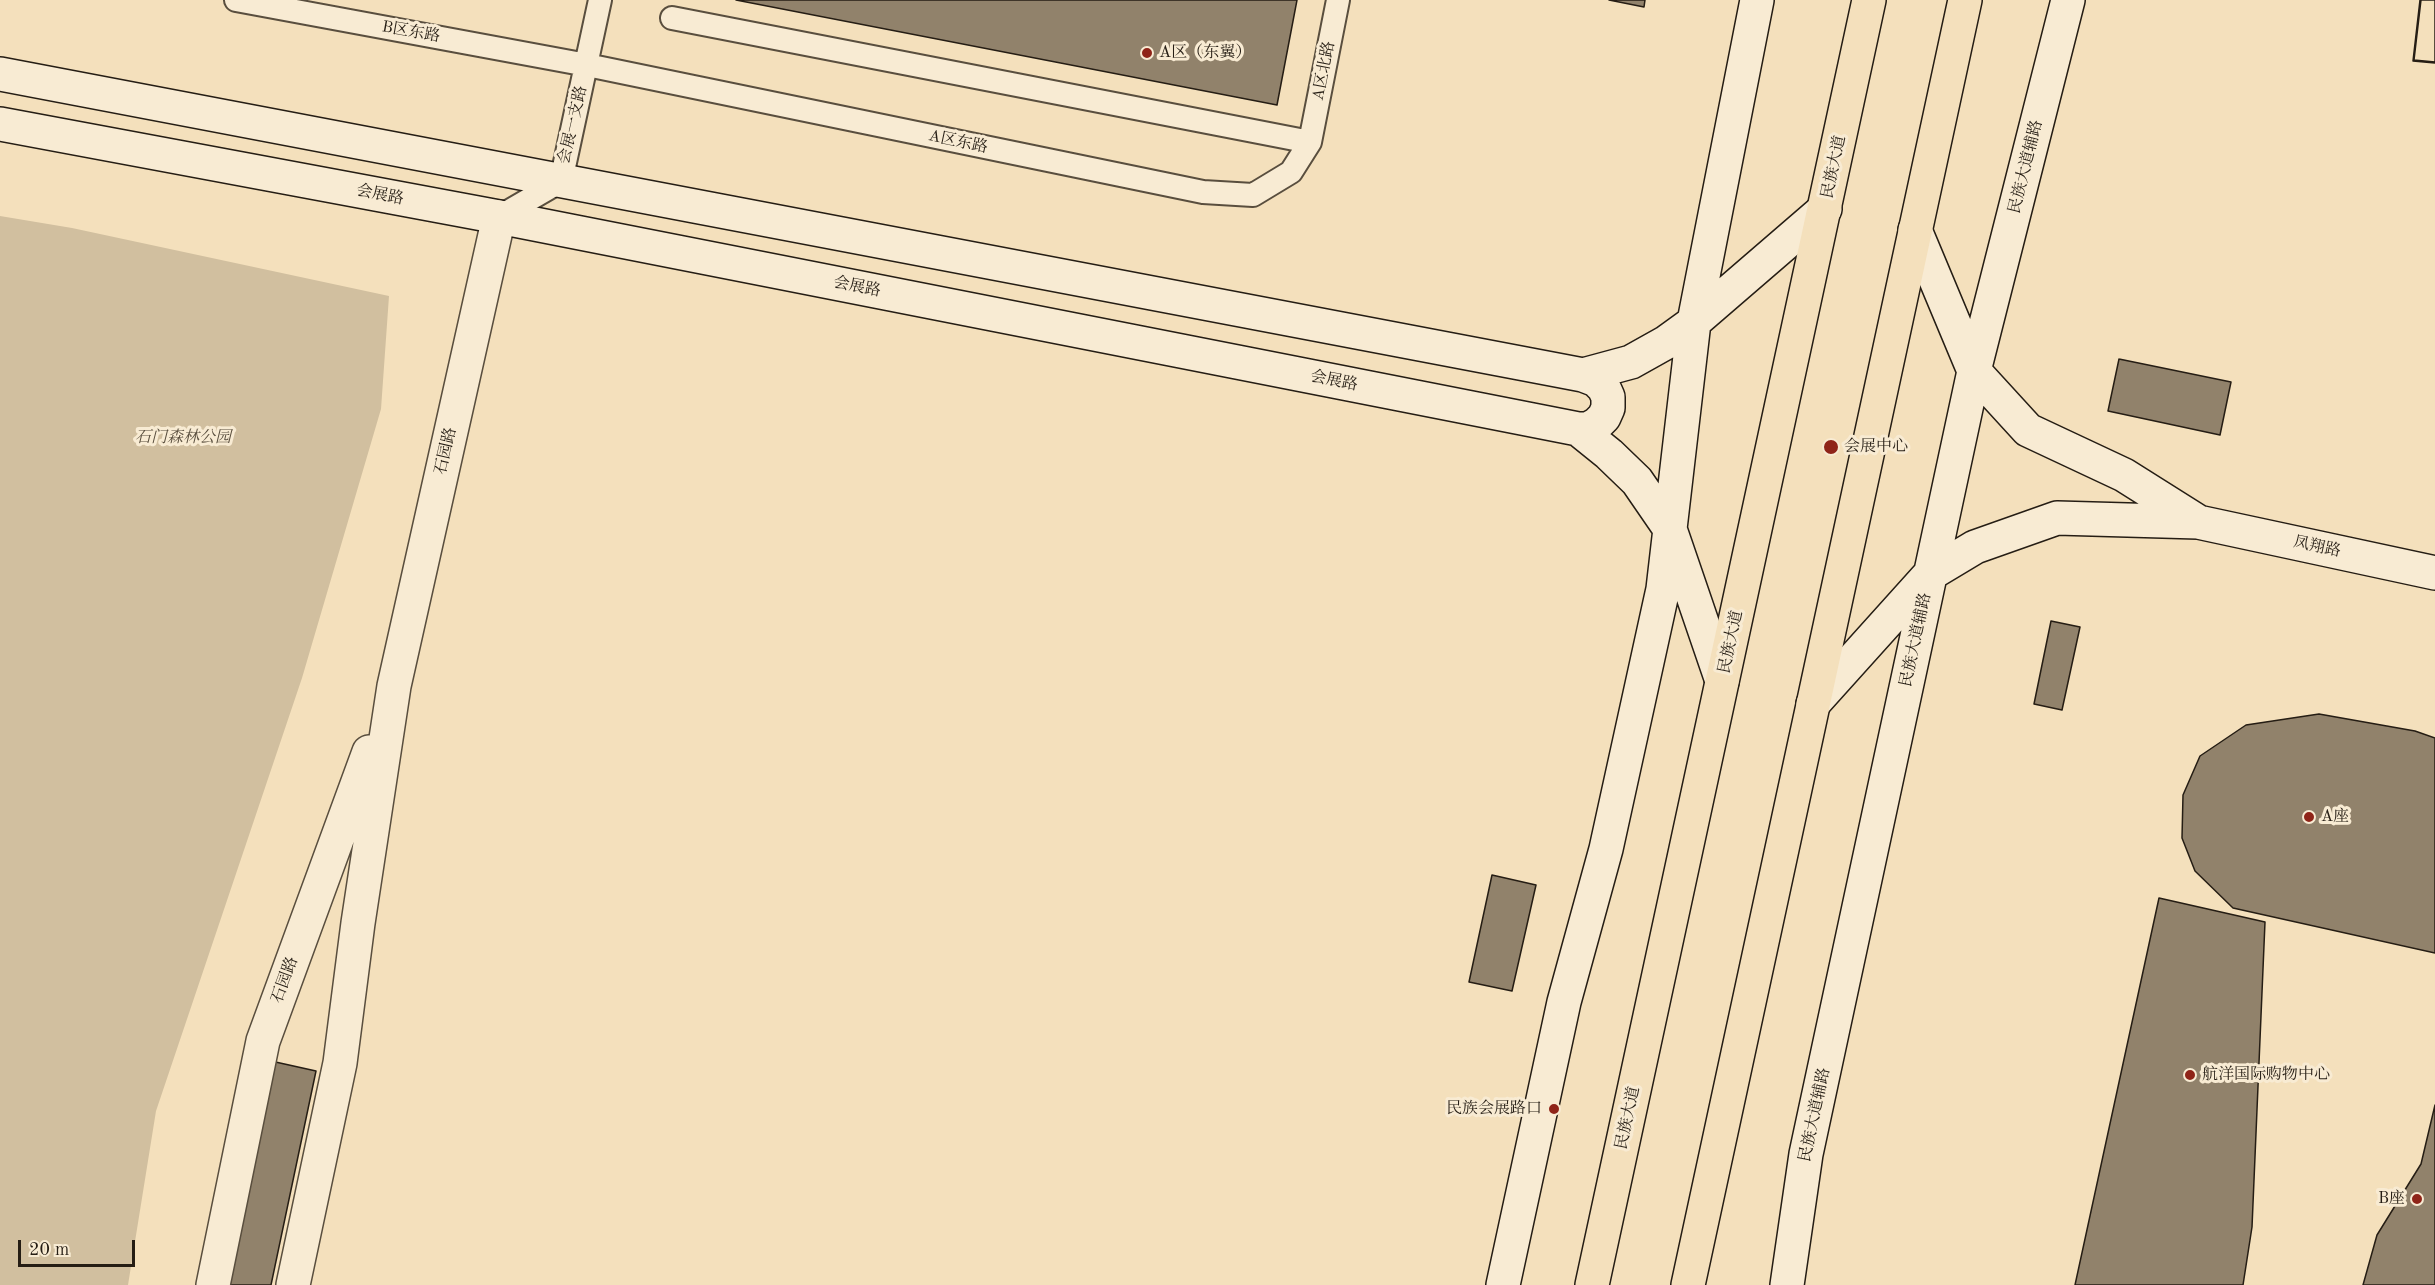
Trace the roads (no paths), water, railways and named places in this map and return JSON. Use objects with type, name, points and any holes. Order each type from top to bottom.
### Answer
[{"type":"highway","name":"民族大道","points":[[1592,1285],[1869,0]]},
{"type":"highway","points":[[1688,1285],[1965,0]]},
{"type":"highway","points":[[1915,230],[1987,0]]},
{"type":"street","points":[[1503,1285],[1564,1002],[1606,849],[1663,589],[1694,322],[1757,0]]},
{"type":"street","name":"民族大道辅路","points":[[1787,1285],[1806,1154],[1974,371],[2068,0]]},
{"type":"street","points":[[0,74],[1583,375],[1596,380],[1604,388],[1608,397],[1608,408],[1597,424],[1588,429],[1578,429]]},
{"type":"street","name":"会展路","points":[[0,124],[499,217],[1578,429],[1636,481],[1670,529]]},
{"type":"street","points":[[1583,375],[1631,362],[1665,343],[1694,322],[1825,209]]},
{"type":"street","name":"石园路","points":[[293,1285],[340,1063],[393,686],[499,217]]},
{"type":"street","points":[[1915,230],[1974,371],[2028,430],[2124,476],[2199,522]]},
{"type":"street","points":[[1813,704],[1930,574],[1975,547],[2057,518],[2199,522]]},
{"type":"street","name":"凤翔路","points":[[2199,522],[2435,573]]},
{"type":"street","points":[[1670,529],[1722,681]]},
{"type":"street","name":"石园路","points":[[213,1285],[263,1041],[393,686]]},
{"type":"lane","name":"B区东路","points":[[236,0],[587,65]]},
{"type":"lane","name":"会展一支路","points":[[499,217],[561,181],[600,0]]},
{"type":"lane","name":"A区北路","points":[[1310,142],[1338,0]]},
{"type":"lane","points":[[672,18],[1310,142]]},
{"type":"lane","name":"A区东路","points":[[587,65],[1203,192],[1253,195],[1291,172],[1310,142]]},
{"type":"place","name":"A区（东翼）","points":[[1147,53]]},
{"type":"place","name":"会展中心","points":[[1831,447]]},
{"type":"place","name":"A座","points":[[2309,817]]},
{"type":"place","name":"航洋国际购物中心","points":[[2190,1075]]},
{"type":"place","name":"民族会展路口","points":[[1554,1109]]},
{"type":"place","name":"B座","points":[[2417,1199]]},
{"type":"park label","name":"石门森林公园","points":[[183,438]]}]
